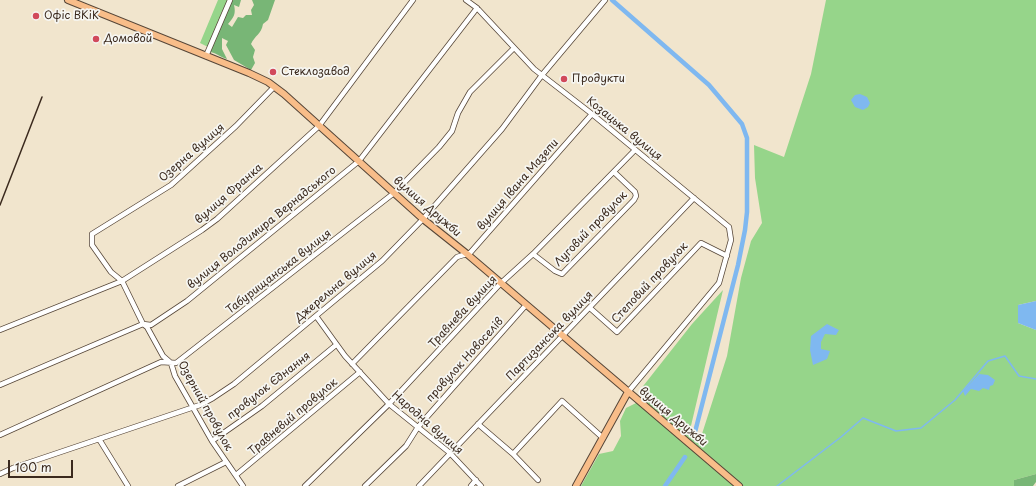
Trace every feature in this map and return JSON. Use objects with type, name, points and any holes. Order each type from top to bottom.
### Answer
[{"type":"main road","name":"вулиця Дружби","points":[[68,0],[249,73],[284,94],[423,219],[467,254],[500,284],[739,486]]},
{"type":"main road","points":[[576,486],[628,392]]},
{"type":"street","points":[[206,56],[230,0]]},
{"type":"street","name":"вулиця Франка","points":[[0,330],[122,281],[217,219],[319,126],[414,0]]},
{"type":"street","name":"Козацька вулиця","points":[[466,0],[477,8],[534,69],[592,114],[729,227],[731,240],[727,256]]},
{"type":"street","name":"Джерельна вулиця","points":[[0,474],[13,468],[200,405],[234,384],[382,261],[423,219],[502,129],[542,75],[604,1]]},
{"type":"street","name":"вулиця Володимира Вернадського","points":[[0,385],[142,324],[151,324],[187,301],[359,161],[477,8]]},
{"type":"street","name":"Табурищанська вулиця","points":[[0,435],[161,362],[176,363],[394,193],[439,147],[452,131],[458,113],[470,92],[514,48]]},
{"type":"street","name":"Озерна вулиця","points":[[92,234],[171,185],[236,126],[274,87]]},
{"type":"street","name":"вулиця Івана Мазепи","points":[[352,364],[456,257],[470,253],[592,114]]},
{"type":"street","name":"Травнева вулиця","points":[[305,486],[389,404],[500,284],[533,254],[635,150]]},
{"type":"street","name":"Луговий провулок","points":[[533,254],[555,271],[562,274],[634,200],[636,196],[635,192],[614,172]]},
{"type":"street","name":"Партизанська вулиця","points":[[419,486],[694,198]]},
{"type":"street","name":"Озерний провулок","points":[[92,234],[92,245],[111,272],[122,281],[142,324],[147,327],[164,356],[171,363],[175,376],[192,407],[212,441],[243,486]]},
{"type":"street","name":"Степовий провулок","points":[[590,308],[618,332],[701,243],[727,256]]},
{"type":"street","points":[[628,392],[719,284],[727,256]]},
{"type":"street","name":"провулок Новоселів","points":[[365,486],[406,446],[418,427],[526,305]]},
{"type":"street","name":"Народна вулиця","points":[[316,316],[336,345],[389,404],[450,454],[481,486]]},
{"type":"street","name":"провулок Єднання","points":[[212,441],[262,406],[336,345]]},
{"type":"street","name":"Травневий провулок","points":[[236,475],[360,372]]},
{"type":"street","points":[[513,454],[562,401],[603,438]]},
{"type":"street","points":[[478,424],[513,454],[538,480]]},
{"type":"street","points":[[99,440],[128,486]]},
{"type":"street","points":[[178,486],[226,462]]},
{"type":"street","points":[[471,486],[476,480]]},
{"type":"green space","points":[[218,0],[228,0],[208,47],[200,43]]},
{"type":"green space","points":[[231,0],[241,0],[239,7],[234,5],[234,15],[228,24],[232,27],[238,17],[243,18],[246,15],[252,15],[251,10],[254,5],[252,0],[275,0],[268,20],[263,24],[261,30],[251,44],[255,50],[253,57],[255,63],[251,70],[234,60],[226,45],[228,41],[222,38],[222,49],[227,59],[210,52]]},
{"type":"green space","points":[[826,0],[1036,0],[1036,301],[1018,305],[1018,323],[1036,330],[1036,474],[1014,480],[1014,486],[581,486],[599,454],[613,451],[621,436],[620,421],[626,408],[636,403],[643,397],[640,390],[692,324],[723,290],[690,430],[701,437],[727,356],[741,278],[751,241],[762,223],[755,178],[754,145],[784,157],[811,74]]},
{"type":"green space","points":[[1036,474],[1036,482],[1033,486],[1014,486],[1014,480]]},
{"type":"water","points":[[860,94],[867,97],[870,103],[868,107],[863,110],[855,107],[851,100],[855,95]]},
{"type":"water","points":[[1036,301],[1036,330],[1018,323],[1018,305]]},
{"type":"water","points":[[827,324],[839,330],[836,335],[825,334],[821,342],[821,349],[830,351],[827,359],[813,365],[810,350],[811,336]]},
{"type":"water","points":[[979,374],[988,375],[995,380],[993,385],[990,386],[989,390],[983,388],[979,391],[971,389],[965,396],[963,391]]},
{"type":"waterway","points":[[612,0],[709,85],[742,124],[747,138],[747,212],[745,230],[738,265],[695,432]]},
{"type":"waterway","points":[[777,486],[841,437],[863,418],[896,431],[921,428],[955,400],[988,361],[1005,356],[1019,376],[1036,379]]},
{"type":"waterway","points":[[665,486],[685,457]]},
{"type":"railway","points":[[0,205],[42,97]]},
{"type":"place","name":"Офіс ВКіК","points":[[36,16]]},
{"type":"place","name":"Домовой","points":[[96,39]]},
{"type":"place","name":"Стеклозавод","points":[[273,72]]},
{"type":"place","name":"Продукти","points":[[564,79]]}]
